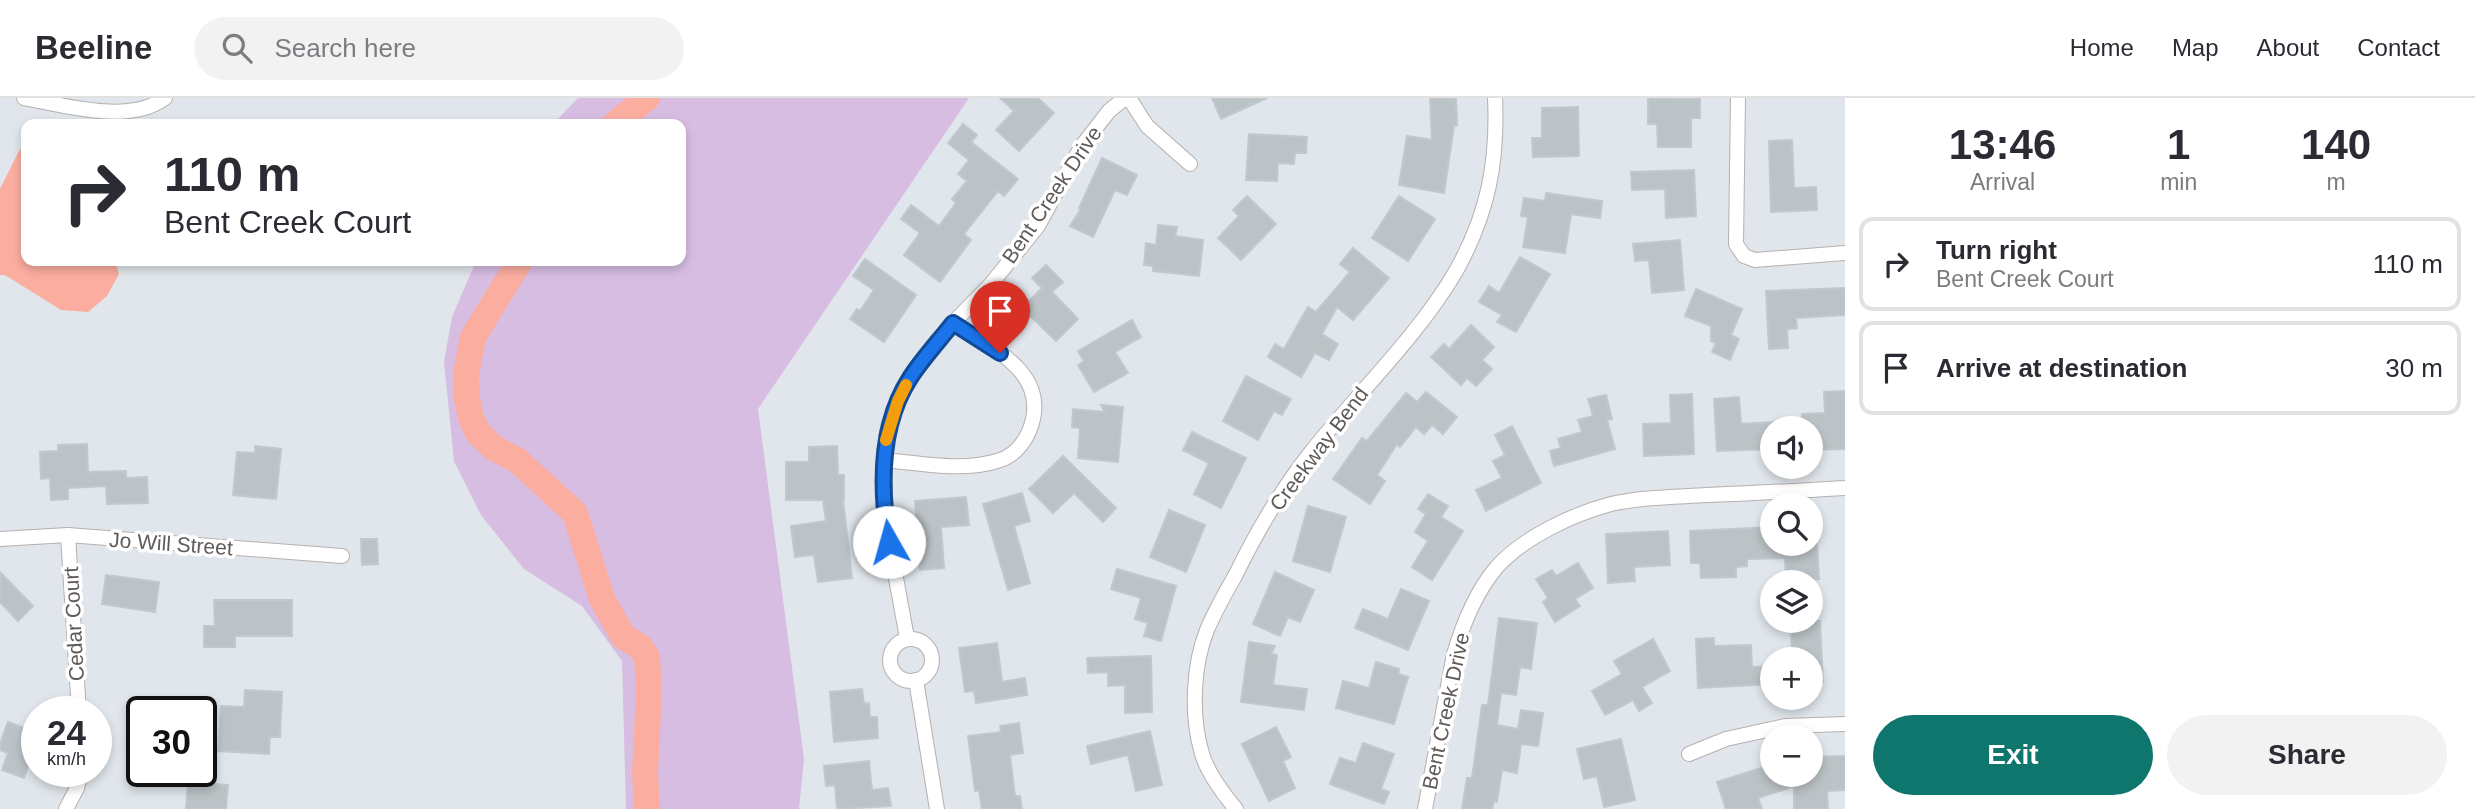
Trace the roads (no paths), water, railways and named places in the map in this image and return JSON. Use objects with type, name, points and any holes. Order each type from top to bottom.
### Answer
[{"type":"street","points":[[24,98],[106,112],[144,108],[165,98]]},
{"type":"street","points":[[1127,98],[1147,126],[1191,164]]},
{"type":"street","name":"Bent Creek Drive","points":[[907,638],[885,518],[884,460],[887,432],[898,401],[910,378],[953,323],[991,285],[1038,226],[1081,147],[1109,111],[1127,98]]},
{"type":"street","name":"Creekway Bend","points":[[1236,809],[1224,794],[1201,752],[1195,716],[1195,685],[1207,632],[1250,545],[1283,491],[1310,453],[1428,312],[1457,270],[1484,208],[1493,176],[1497,139],[1495,98]]},
{"type":"street","points":[[1738,98],[1736,244],[1744,256],[1755,260],[1845,253]]},
{"type":"street","points":[[884,460],[949,465],[985,464],[1009,456],[1027,437],[1033,421],[1035,395],[1028,379],[1000,353],[953,323]]},
{"type":"street","name":"Bent Creek Drive","points":[[1425,809],[1454,654],[1461,630],[1476,597],[1496,568],[1513,553],[1540,534],[1572,517],[1612,504],[1659,498],[1845,488]]},
{"type":"street","name":"Jo Will Street","points":[[0,539],[68,535],[342,556]]},
{"type":"street","name":"Cedar Court","points":[[68,535],[78,696]]},
{"type":"street","points":[[907,638],[923,642],[931,654],[932,665],[928,672],[916,680],[904,680],[897,676],[890,664],[894,646],[907,638]]},
{"type":"street","points":[[916,680],[937,809]]},
{"type":"street","points":[[1689,754],[1726,739],[1785,726],[1845,724]]},
{"type":"street","points":[[66,809],[78,787]]},
{"type":"waterway","points":[[621,119],[647,98]]},
{"type":"waterway","points":[[517,266],[473,337],[466,374],[471,418],[478,433],[494,448],[517,460],[575,513],[602,599],[623,636],[640,647],[647,657],[647,809]]}]
